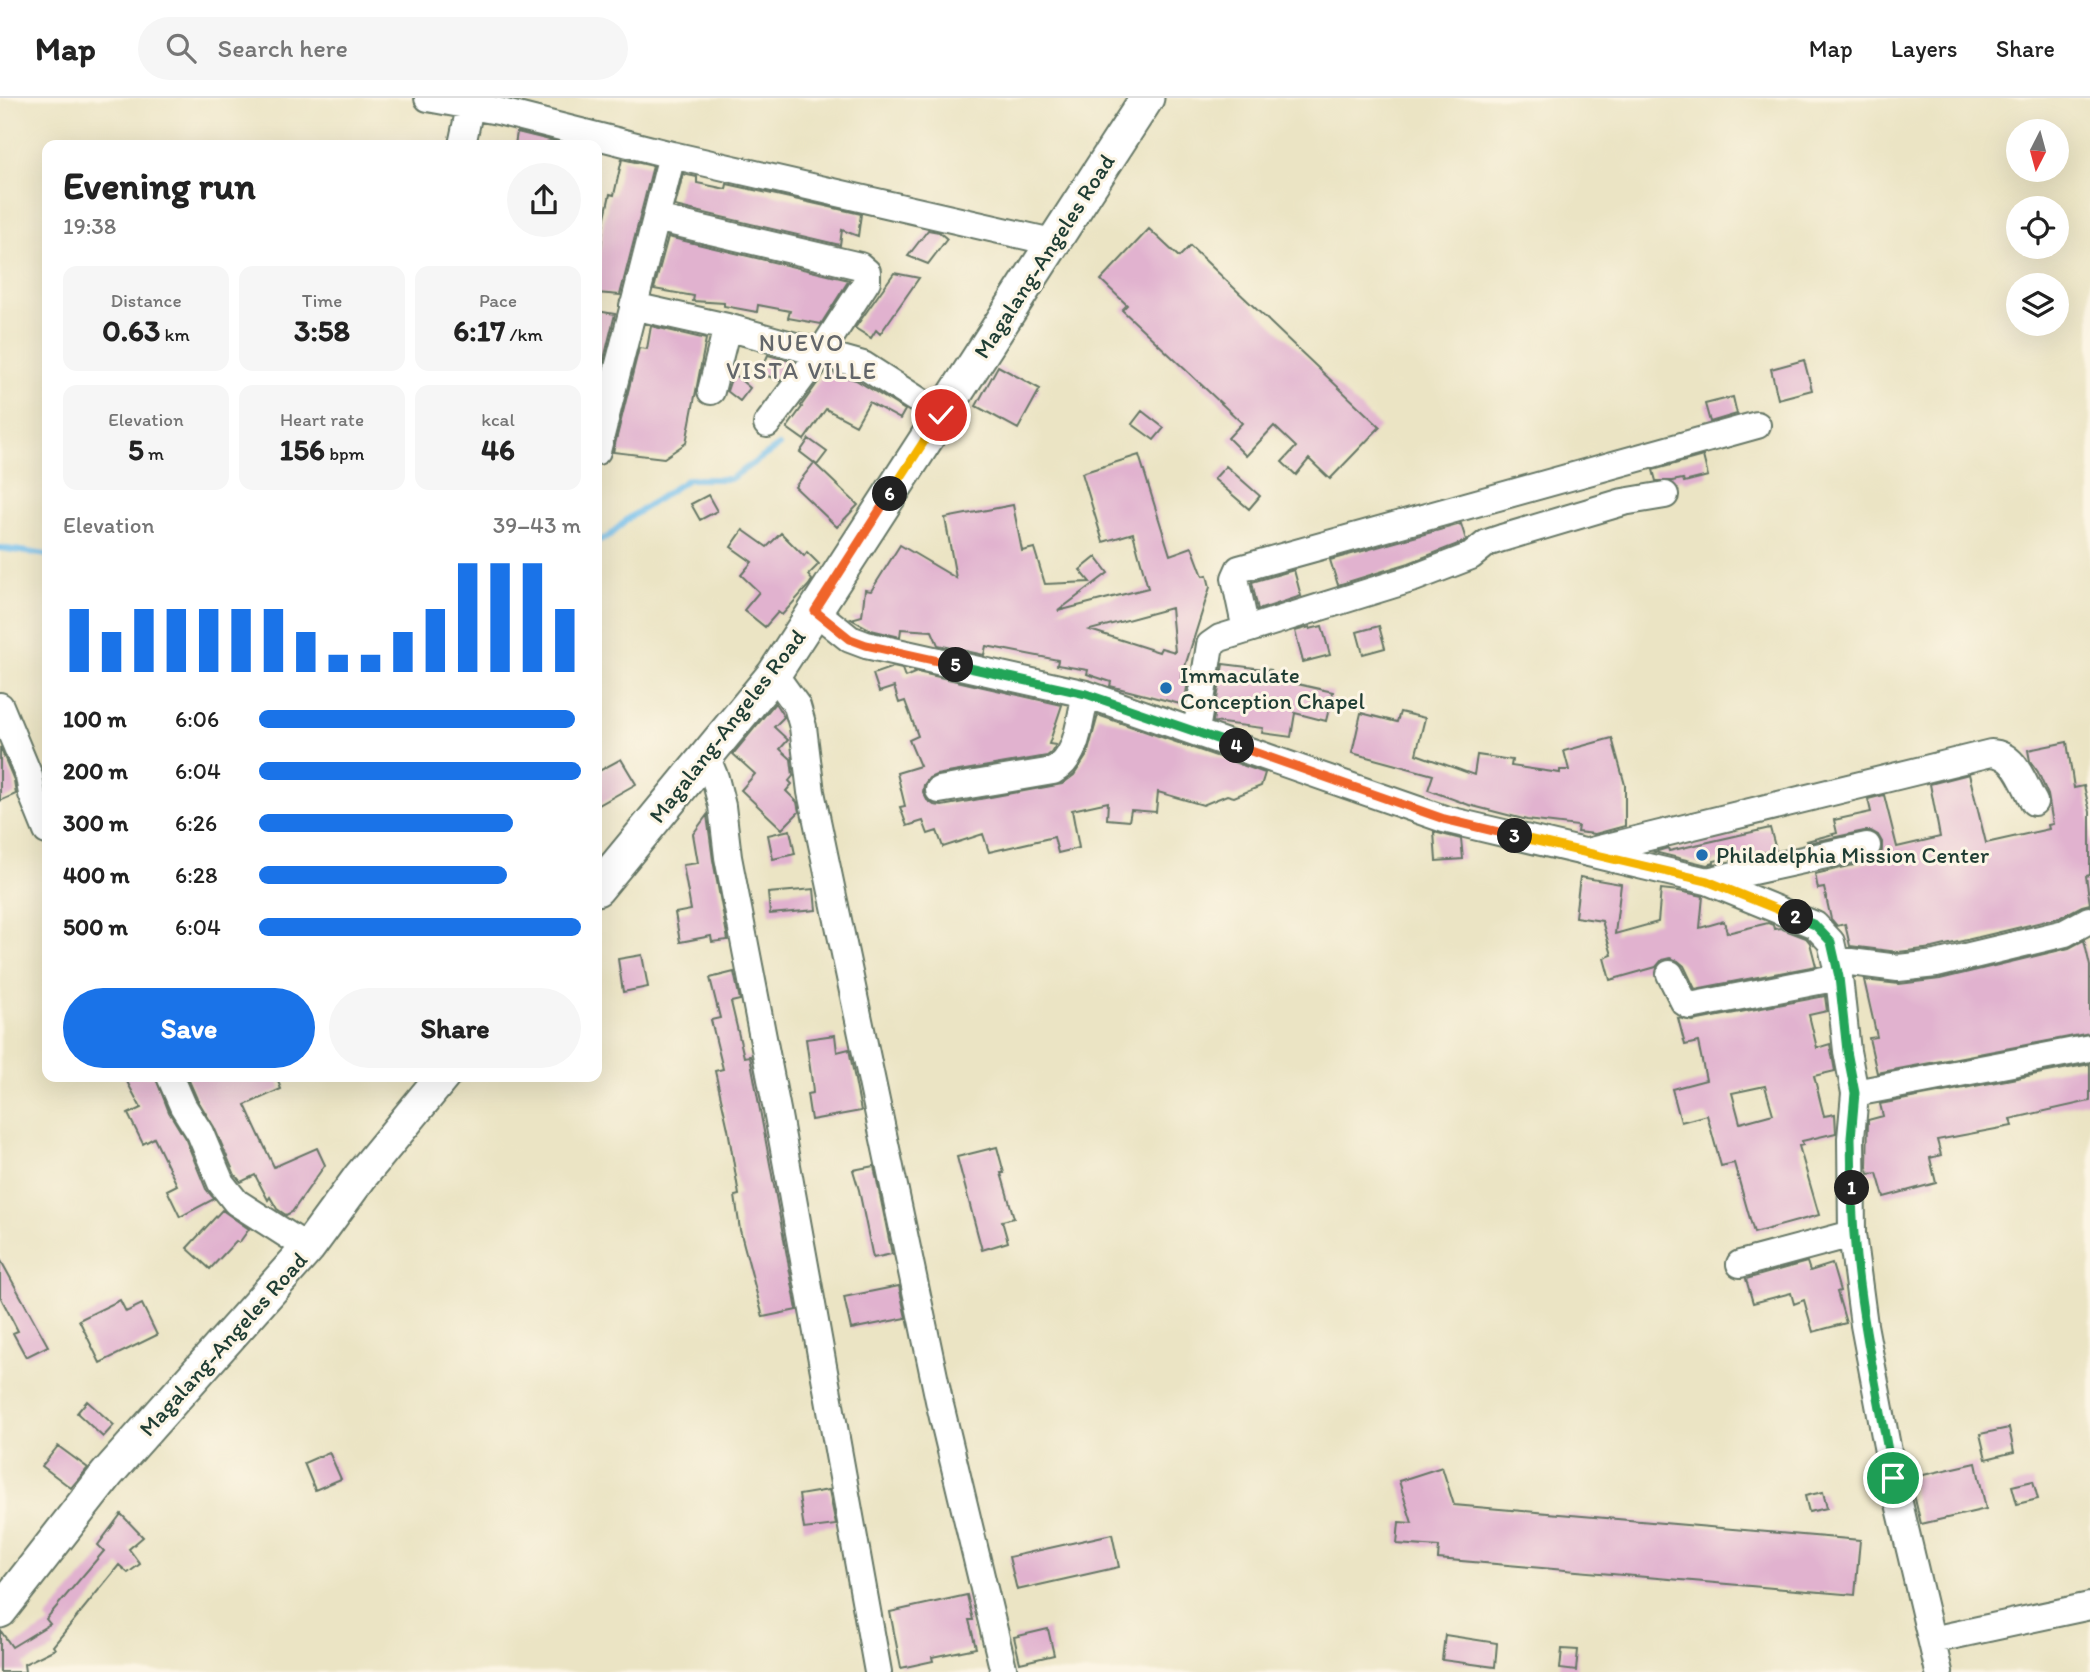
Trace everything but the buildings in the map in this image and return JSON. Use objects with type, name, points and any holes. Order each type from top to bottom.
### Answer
[{"type":"main road","name":"Magalang-Angeles Road","points":[[602,884],[774,674],[1147,98]]},
{"type":"main road","name":"Magalang-Angeles Road","points":[[0,1611],[107,1474],[308,1248],[360,1177],[438,1082]]},
{"type":"street","points":[[428,98],[498,111],[672,155],[1052,242]]},
{"type":"street","points":[[463,140],[470,107]]},
{"type":"street","points":[[602,431],[672,155]]},
{"type":"street","points":[[656,218],[860,266],[867,272],[867,281],[821,352],[767,424]]},
{"type":"street","points":[[634,306],[727,327],[863,365],[941,415]]},
{"type":"street","points":[[711,391],[727,327]]},
{"type":"street","points":[[1247,630],[1234,578],[1239,569],[1757,425]]},
{"type":"street","points":[[1196,731],[1210,645],[1220,638],[1415,578],[1471,556],[1487,542],[1623,502],[1665,495]]},
{"type":"street","points":[[815,611],[850,639],[866,645],[1086,694],[1444,819],[1707,881],[1815,925],[1831,942],[1855,1093],[1851,1138],[1852,1234],[1864,1325],[1893,1478],[1939,1672]]},
{"type":"street","points":[[774,674],[797,706],[803,727],[811,792],[937,1392],[1004,1672]]},
{"type":"street","points":[[939,790],[1053,771],[1064,765],[1071,756],[1086,694]]},
{"type":"street","points":[[0,706],[29,775],[32,794],[42,819]]},
{"type":"street","points":[[1586,852],[1991,753],[2001,753],[2011,759],[2034,802]]},
{"type":"street","points":[[706,756],[722,806],[728,857],[777,1110],[878,1672]]},
{"type":"street","points":[[1707,881],[1867,846]]},
{"type":"street","points":[[1670,974],[1684,1002],[1690,1006],[1837,969],[1936,964],[2065,933],[2089,920]]},
{"type":"street","points":[[1855,1093],[2090,1048]]},
{"type":"street","points":[[173,1082],[183,1106],[200,1133],[221,1183],[236,1202],[308,1248]]},
{"type":"street","points":[[1740,1264],[1852,1234]]},
{"type":"street","points":[[1932,1640],[2090,1606]]},
{"type":"waterway","points":[[602,539],[688,479],[730,479],[779,446]]},
{"type":"waterway","points":[[0,548],[42,554]]},
{"type":"place","name":"Immaculate Conception Chapel","points":[[1166,688]]},
{"type":"place","name":"Philadelphia Mission Center","points":[[1702,855]]},
{"type":"district","name":"NUEVO VISTA VILLE","points":[[802,356]]},
{"type":"route","points":[[941,415],[815,611],[850,639],[866,645],[1086,694],[1444,819],[1707,881],[1815,925],[1831,942],[1839,977],[1847,1051],[1855,1093],[1851,1138],[1852,1234],[1864,1325],[1893,1478]]}]
